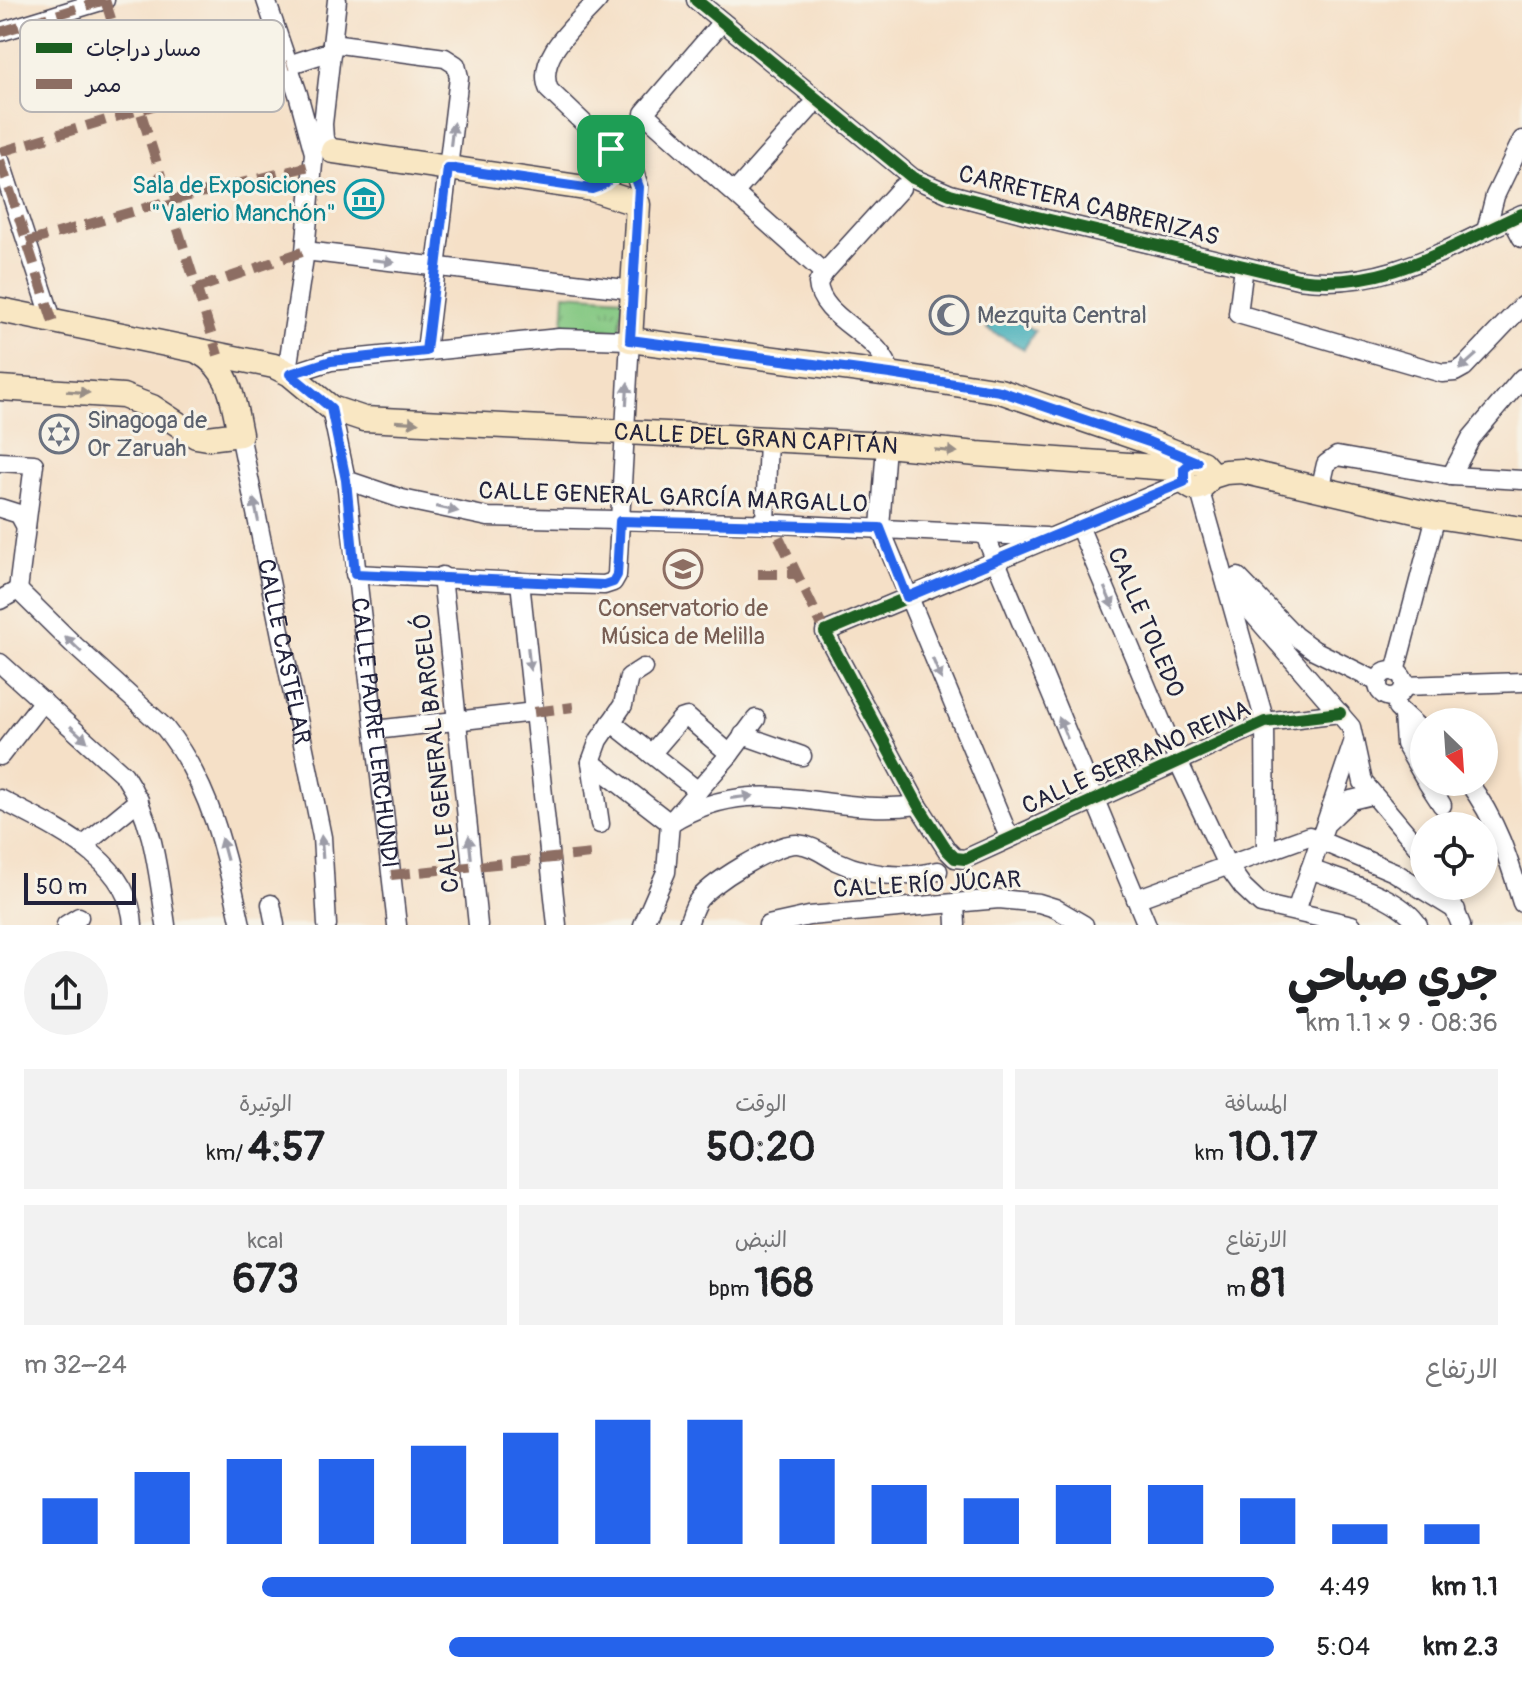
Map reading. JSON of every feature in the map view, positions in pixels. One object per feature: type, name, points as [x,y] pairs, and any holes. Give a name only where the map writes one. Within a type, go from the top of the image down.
[{"type":"main road","points":[[324,158],[448,168],[592,189],[638,204],[630,340],[1000,391],[1107,427],[1196,473],[1223,462],[1242,471],[1436,516],[1522,529]]},
{"type":"main road","points":[[0,310],[288,372],[331,408]]},
{"type":"main road","points":[[197,351],[214,363],[227,379],[233,367],[248,361]]},
{"type":"main road","name":"CALLE CASTELAR","points":[[227,379],[240,434]]},
{"type":"main road","points":[[0,388],[123,396],[152,407],[196,436],[208,438],[240,434]]},
{"type":"main road","name":"CALLE DEL GRAN CAPITÁN","points":[[331,408],[347,415],[388,421],[886,445],[1196,473]]},
{"type":"main road","points":[[1102,463],[1111,442],[1107,427]]},
{"type":"street","points":[[39,20],[105,0]]},
{"type":"street","points":[[266,0],[273,20]]},
{"type":"street","points":[[337,0],[323,133],[327,145],[305,251],[288,372],[331,361],[572,337],[630,340],[617,575],[613,582],[604,585],[355,574]]},
{"type":"street","points":[[598,0],[552,53],[544,79],[549,90],[624,158],[634,171],[639,187],[638,204]]},
{"type":"street","name":"CARRETERA CABRERIZAS","points":[[696,0],[923,184],[1033,216],[1309,281],[1353,281],[1378,277],[1517,217]]},
{"type":"street","points":[[722,22],[644,113],[824,273]]},
{"type":"street","points":[[0,32],[20,26]]},
{"type":"street","points":[[288,65],[332,47],[445,58],[456,65],[459,77],[426,351]]},
{"type":"street","points":[[284,53],[309,128],[324,158]]},
{"type":"street","points":[[735,192],[809,109]]},
{"type":"street","points":[[1486,231],[1495,196],[1522,140]]},
{"type":"street","points":[[592,189],[603,186],[611,179],[615,158],[611,149]]},
{"type":"street","points":[[0,160],[53,322]]},
{"type":"street","points":[[890,374],[885,356],[823,300],[818,283],[901,188]]},
{"type":"street","points":[[1517,217],[1522,238]]},
{"type":"street","points":[[305,251],[634,290]]},
{"type":"street","points":[[1244,266],[1238,314],[1442,373],[1455,372],[1464,367],[1522,306]]},
{"type":"street","points":[[1451,476],[1471,438],[1522,378]]},
{"type":"street","name":"CALLE PADRE LERCHUNDI","points":[[331,408],[346,480],[397,925]]},
{"type":"street","name":"CALLE CASTELAR","points":[[240,434],[319,824],[327,925]]},
{"type":"street","points":[[765,524],[768,438]]},
{"type":"street","points":[[886,445],[880,528],[1009,837]]},
{"type":"street","points":[[1320,490],[1326,464],[1337,456],[1451,476],[1522,480]]},
{"type":"street","points":[[0,462],[34,464],[18,590]]},
{"type":"street","points":[[670,823],[700,806],[747,795],[885,807],[918,805],[825,632],[1079,526],[1196,473],[1265,722],[1266,851]]},
{"type":"street","name":"CALLE GENERAL GARCÍA MARGALLO","points":[[346,480],[402,499],[488,517],[880,528],[1051,538]]},
{"type":"street","points":[[0,508],[19,514],[26,527]]},
{"type":"street","points":[[1410,753],[1402,735],[1403,715],[1396,685],[1436,516]]},
{"type":"street","name":"CALLE TOLEDO","points":[[1079,526],[1178,761],[1227,865],[1261,904],[1296,911]]},
{"type":"street","points":[[985,535],[1147,925]]},
{"type":"street","points":[[1219,558],[1295,636],[1314,650],[1378,682],[1379,691],[1396,685],[1522,682]]},
{"type":"street","points":[[1219,558],[1248,608],[1340,713],[1354,738],[1359,772],[1372,795],[1410,838]]},
{"type":"street","name":"CALLE GENERAL BARCELÓ","points":[[442,576],[478,925]]},
{"type":"street","points":[[520,582],[557,925]]},
{"type":"street","points":[[0,600],[18,590]]},
{"type":"street","points":[[18,590],[175,740],[202,788],[220,834],[241,925]]},
{"type":"street","points":[[0,663],[124,775],[147,819],[166,925]]},
{"type":"street","points":[[600,824],[591,762],[599,740],[623,705],[629,677],[643,668]]},
{"type":"street","points":[[0,756],[43,701]]},
{"type":"street","points":[[375,730],[534,712]]},
{"type":"street","name":"CALLE SERRANO REINA","points":[[918,805],[947,850],[955,858],[965,859],[1265,722],[1340,713]]},
{"type":"street","points":[[1403,715],[1410,721]]},
{"type":"street","points":[[651,754],[681,719],[687,717],[730,754]]},
{"type":"street","points":[[643,925],[666,872],[670,823],[756,719]]},
{"type":"street","points":[[611,722],[698,791]]},
{"type":"street","points":[[743,735],[802,756]]},
{"type":"street","points":[[1352,925],[1296,911],[1354,738]]},
{"type":"street","points":[[591,762],[670,823]]},
{"type":"street","points":[[1322,834],[1342,806],[1351,800],[1372,795]]},
{"type":"street","points":[[1436,796],[1442,805]]},
{"type":"street","points":[[1478,796],[1494,820],[1522,903]]},
{"type":"street","points":[[0,799],[84,845],[102,861],[121,888],[133,916],[133,925]]},
{"type":"street","points":[[84,845],[139,800]]},
{"type":"street","points":[[1136,899],[1303,837],[1322,834],[1394,872],[1458,918]]},
{"type":"street","points":[[688,925],[697,902],[709,889],[784,846],[796,844],[813,848],[863,872],[920,875],[938,871]]},
{"type":"street","points":[[1310,869],[1399,905],[1418,925]]},
{"type":"street","name":"CALLE RÍO JÚCAR","points":[[768,925],[809,916],[1018,899],[1055,908],[1084,925]]},
{"type":"street","points":[[955,903],[956,925]]},
{"type":"street","points":[[271,904],[275,925]]},
{"type":"green space","points":[[565,294],[623,298],[620,331],[563,327]]},
{"type":"water","points":[[1001,312],[1035,331],[1024,349],[987,329]]},
{"type":"marked path","points":[[105,0],[111,20]]},
{"type":"marked path","points":[[39,20],[105,0]]},
{"type":"marked path","points":[[0,32],[20,26]]},
{"type":"marked path","points":[[284,66],[288,65]]},
{"type":"marked path","points":[[0,152],[132,112]]},
{"type":"marked path","points":[[141,112],[218,355]]},
{"type":"marked path","points":[[0,160],[53,322]]},
{"type":"marked path","points":[[27,242],[169,201],[314,165]]},
{"type":"marked path","points":[[198,288],[305,251]]},
{"type":"marked path","points":[[779,537],[825,632]]},
{"type":"marked path","points":[[758,574],[797,574]]},
{"type":"marked path","points":[[534,712],[573,707]]},
{"type":"marked path","points":[[391,875],[591,854]]},
{"type":"cycle path","points":[[696,0],[913,178],[950,194],[1033,216],[1298,279],[1329,281],[1359,279],[1414,264],[1522,214]]},
{"type":"cycle path","points":[[1184,482],[825,632],[918,805],[947,850],[955,858],[965,859],[1265,722],[1340,713]]},
{"type":"place","name":"Sala de Exposiciones \"Valerio Manchón\"","points":[[364,199]]},
{"type":"place","name":"Mezquita Central","points":[[949,315]]},
{"type":"place","name":"Sinagoga de Or Zaruah","points":[[59,434]]},
{"type":"place","name":"Conservatorio de Música de Melilla","points":[[683,569]]},
{"type":"route","points":[[611,149],[624,158],[634,171],[639,187],[630,340],[1000,391],[1149,442],[1197,462],[1184,469],[1184,482],[907,597],[880,528],[620,521],[617,575],[613,582],[604,585],[355,574],[343,459],[331,408],[290,374],[331,361],[426,351],[448,168],[592,189],[603,186],[611,179],[615,158],[611,149]]}]
